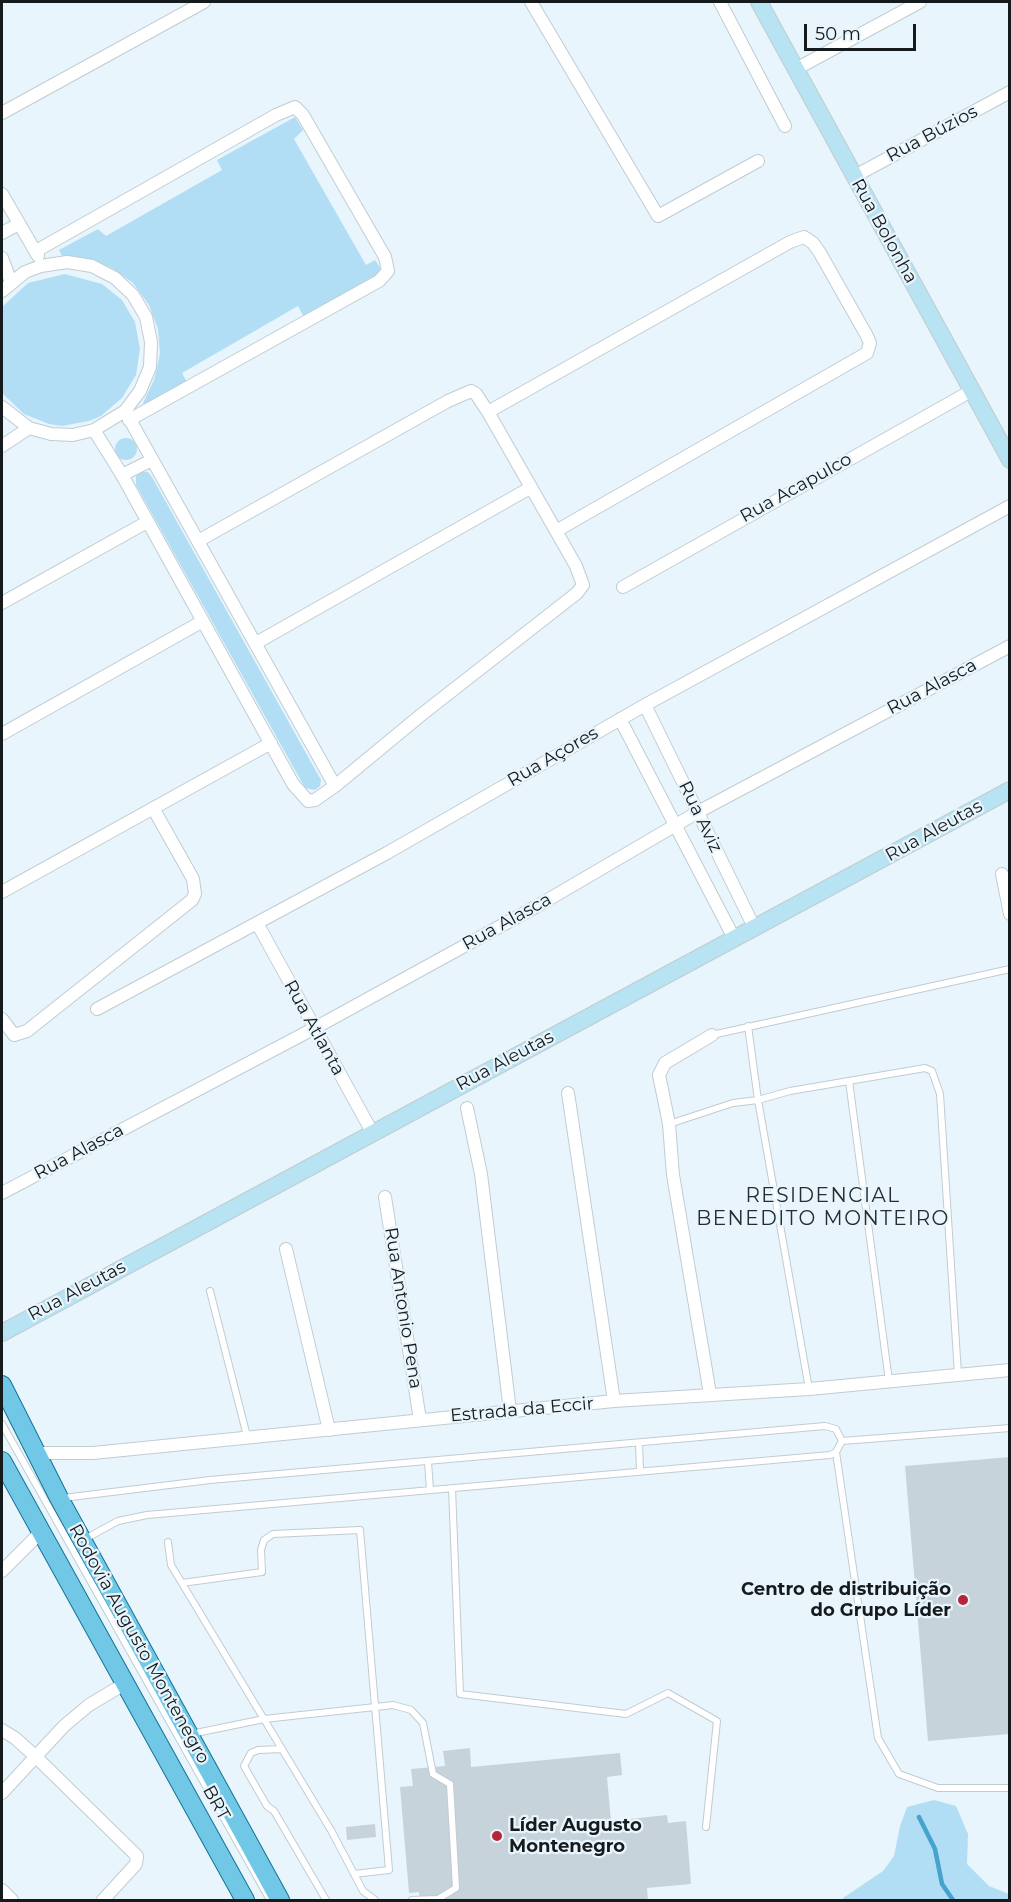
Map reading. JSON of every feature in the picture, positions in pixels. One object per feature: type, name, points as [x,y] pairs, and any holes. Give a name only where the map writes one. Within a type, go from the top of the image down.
[{"type":"main road","name":"Rodovia Augusto Montenegro","points":[[2,1385],[34,1453],[280,1900]]},
{"type":"main road","name":"Rodovia Augusto Montenegro","points":[[2,1461],[245,1900]]},
{"type":"street","points":[[2,113],[204,2]]},
{"type":"street","points":[[532,2],[658,216],[758,161]]},
{"type":"street","points":[[720,2],[785,126]]},
{"type":"street","name":"Rua Bolonha","points":[[759,2],[1010,460]]},
{"type":"street","points":[[796,69],[920,2]]},
{"type":"street","name":"Rua Búzios","points":[[855,176],[1010,92]]},
{"type":"street","points":[[2,407],[29,428],[51,434],[73,435],[94,430],[127,416],[379,281],[388,270],[385,257],[303,115],[295,107],[276,115],[36,251]]},
{"type":"street","points":[[2,194],[36,251],[42,266]]},
{"type":"street","points":[[2,233],[19,224]]},
{"type":"street","points":[[488,412],[790,242],[804,237],[820,252],[867,336],[870,343],[867,353],[556,531]]},
{"type":"street","points":[[2,258],[11,282]]},
{"type":"street","points":[[2,291],[11,282],[42,266],[67,262],[92,266],[115,278],[133,295],[146,317],[152,342],[150,367],[127,416]]},
{"type":"street","name":"Rua Acapulco","points":[[623,587],[971,391]]},
{"type":"street","points":[[94,430],[123,476],[304,798],[315,800],[335,786],[581,589],[583,581],[488,412],[476,394],[466,392],[198,541]]},
{"type":"street","points":[[127,416],[150,461],[198,541],[335,786]]},
{"type":"street","points":[[2,446],[29,428]]},
{"type":"street","points":[[123,476],[150,461]]},
{"type":"street","points":[[256,643],[530,488]]},
{"type":"street","name":"Rua Açores","points":[[97,1009],[257,923],[645,705],[1010,506]]},
{"type":"street","points":[[2,603],[147,522]]},
{"type":"street","points":[[2,734],[203,621]]},
{"type":"street","name":"Rua Alasca","points":[[2,1193],[313,1029],[539,905],[698,812],[1010,646]]},
{"type":"street","name":"Rua Aviz","points":[[645,705],[755,929]]},
{"type":"street","name":"Rua Aviz","points":[[620,719],[735,940]]},
{"type":"street","points":[[2,892],[271,742]]},
{"type":"street","name":"Rua Aleutas","points":[[2,1333],[1010,790]]},
{"type":"street","points":[[2,1019],[14,1035],[21,1034],[192,900],[195,894],[193,879],[153,808]]},
{"type":"street","points":[[1002,874],[1010,914]]},
{"type":"street","name":"Rua Atlanta","points":[[257,923],[313,1029],[372,1132]]},
{"type":"street","points":[[710,1394],[673,1175],[669,1124],[658,1075],[665,1063],[712,1035]]},
{"type":"street","points":[[568,1093],[614,1401]]},
{"type":"street","points":[[467,1108],[481,1174],[510,1412]]},
{"type":"street","name":"Rua Antonio Pena","points":[[385,1197],[420,1420]]},
{"type":"street","points":[[286,1249],[329,1430]]},
{"type":"street","name":"Estrada da Eccir","points":[[34,1453],[93,1454],[614,1401],[809,1389],[1010,1370]]},
{"type":"street","points":[[2,1571],[41,1532]]},
{"type":"street","points":[[2,1793],[35,1756],[89,1705],[126,1683]]},
{"type":"street","points":[[2,1730],[35,1756],[137,1856],[136,1864],[103,1900]]},
{"type":"street","points":[[2,1890],[12,1900]]},
{"type":"lane","points":[[712,1035],[1010,969]]},
{"type":"lane","points":[[748,1026],[758,1100],[809,1389]]},
{"type":"lane","points":[[669,1124],[733,1103],[758,1100],[790,1091],[925,1068],[932,1071],[938,1082],[958,1374]]},
{"type":"lane","points":[[849,1081],[889,1381]]},
{"type":"lane","points":[[210,1291],[248,1440]]},
{"type":"lane","name":"BRT","points":[[2,1424],[270,1900]]},
{"type":"lane","points":[[59,1498],[210,1480],[825,1426],[836,1429],[842,1441]]},
{"type":"lane","points":[[842,1441],[1010,1428]]},
{"type":"lane","points":[[82,1540],[118,1521],[147,1515],[830,1455],[836,1452],[842,1441]]},
{"type":"lane","points":[[639,1443],[640,1471]]},
{"type":"lane","points":[[836,1452],[878,1738],[899,1774],[938,1788],[1010,1788]]},
{"type":"lane","points":[[429,1462],[430,1490]]},
{"type":"lane","points":[[452,1488],[460,1694],[626,1714],[669,1693],[717,1721],[706,1827]]},
{"type":"lane","points":[[183,1583],[262,1572],[261,1551],[264,1540],[273,1534],[360,1530],[389,1870],[354,1874]]},
{"type":"lane","points":[[168,1542],[171,1565],[282,1749],[363,1892],[375,1900]]},
{"type":"lane","points":[[189,1734],[264,1719],[393,1705],[411,1710],[423,1723],[433,1774],[450,1784],[456,1888],[438,1899],[412,1900]]},
{"type":"lane","points":[[282,1749],[258,1749],[251,1753],[244,1766],[267,1806],[274,1811],[326,1900]]},
{"type":"shaded area","points":[[295,117],[303,130],[294,139],[366,265],[375,260],[383,272],[304,317],[298,306],[182,373],[187,382],[146,408],[143,403],[154,380],[160,354],[158,329],[149,305],[133,283],[112,268],[88,259],[62,256],[59,250],[98,229],[106,236],[222,170],[217,160]]},
{"type":"shaded area","points":[[65,274],[102,284],[122,300],[135,322],[140,349],[136,375],[122,398],[101,416],[89,421],[62,426],[49,424],[24,414],[2,393],[2,307],[28,283]]},
{"type":"shaded area","points":[[126,438],[134,441],[137,449],[134,457],[126,460],[118,457],[115,449],[118,441]]},
{"type":"shaded area","points":[[141,472],[148,472],[152,477],[321,780],[320,786],[315,790],[305,788],[136,485],[136,476]]},
{"type":"shaded area","points":[[934,1800],[956,1806],[968,1834],[967,1864],[989,1886],[1009,1894],[1009,1900],[844,1900],[843,1898],[883,1871],[894,1856],[900,1826],[907,1807]]},
{"type":"building","name":"Centro de distribuição do Grupo Líder","points":[[1010,1457],[1010,1734],[928,1741],[905,1466]]},
{"type":"building","points":[[470,1748],[471,1767],[620,1753],[622,1775],[607,1777],[611,1821],[667,1815],[668,1823],[686,1821],[691,1884],[647,1888],[648,1900],[420,1900],[419,1892],[409,1893],[400,1787],[413,1786],[411,1769],[445,1766],[443,1751]]},
{"type":"building","points":[[375,1824],[376,1837],[347,1840],[346,1827]]},
{"type":"waterway","points":[[919,1817],[935,1849],[942,1884],[953,1900]]},
{"type":"place","name":"Centro de distribuição do Grupo Líder","points":[[963,1600]]},
{"type":"place","name":"Líder Augusto Montenegro","points":[[497,1836]]},
{"type":"district","name":"RESIDENCIAL BENEDITO MONTEIRO","points":[[823,1208]]}]
